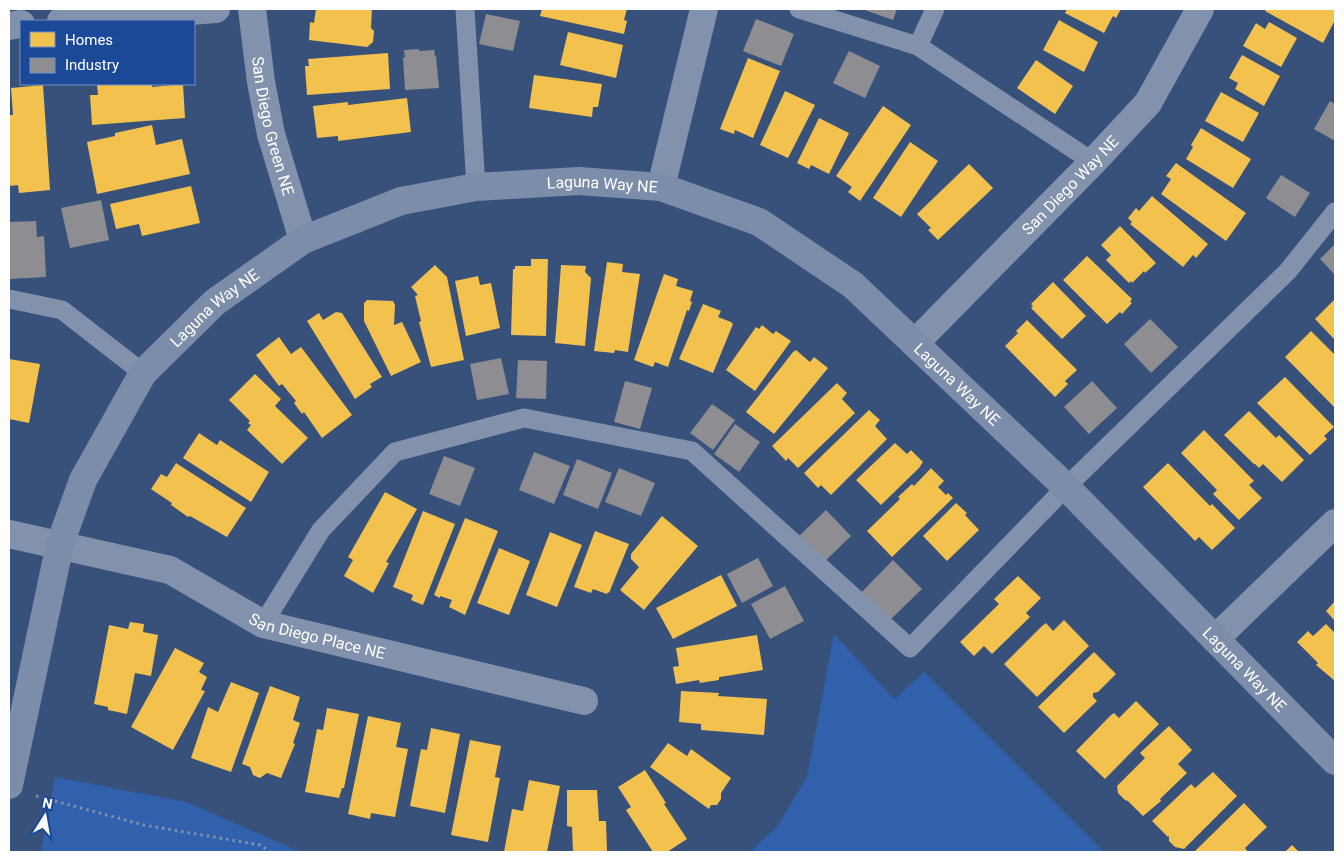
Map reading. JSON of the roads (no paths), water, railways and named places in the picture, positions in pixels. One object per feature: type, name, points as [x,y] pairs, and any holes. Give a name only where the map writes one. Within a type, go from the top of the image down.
[{"type":"street","points":[[74,20],[216,9]]},
{"type":"street","name":"San Diego Green NE","points":[[252,9],[261,82],[271,134],[303,240]]},
{"type":"street","points":[[661,187],[704,9]]},
{"type":"street","name":"San Diego Way NE","points":[[916,342],[1093,162],[1148,103],[1200,9]]},
{"type":"street","name":"Laguna Way NE","points":[[21,790],[12,757],[60,544],[83,480],[143,373],[216,302],[303,240],[401,201],[476,187],[579,181],[661,187],[759,222],[853,285],[916,342],[1066,487],[1335,761]]},
{"type":"street","points":[[1215,639],[1335,523]]},
{"type":"street","name":"San Diego Place NE","points":[[9,534],[170,570],[263,624],[584,701]]},
{"type":"lane","points":[[465,9],[476,187]]},
{"type":"lane","points":[[799,9],[918,46],[1093,162]]},
{"type":"lane","points":[[918,46],[935,9]]},
{"type":"lane","points":[[263,624],[321,530],[395,452],[524,418],[692,451],[910,648],[1066,487],[1288,271],[1335,212]]},
{"type":"lane","points":[[9,299],[62,310],[143,373]]}]
